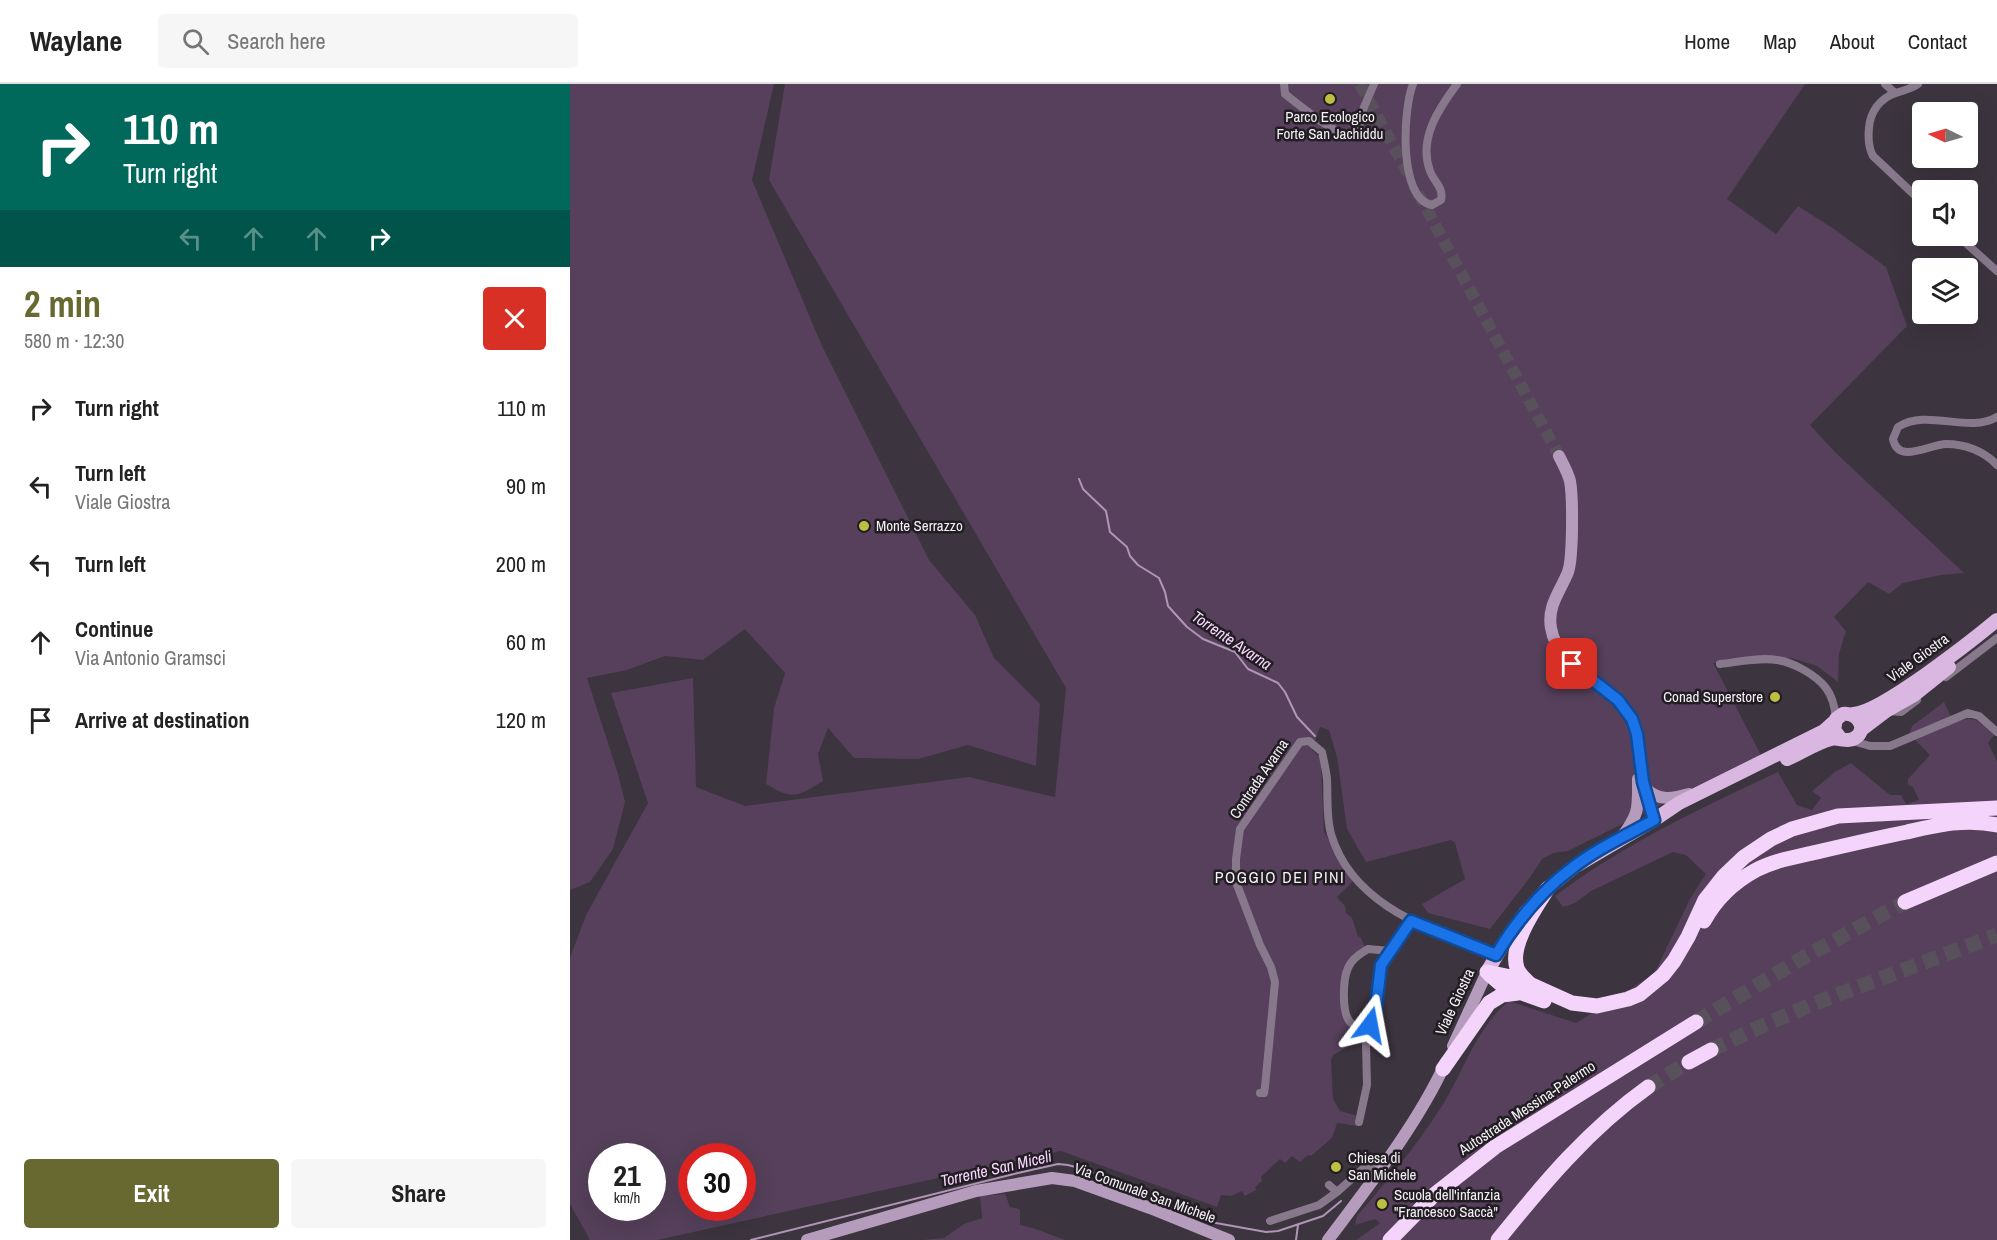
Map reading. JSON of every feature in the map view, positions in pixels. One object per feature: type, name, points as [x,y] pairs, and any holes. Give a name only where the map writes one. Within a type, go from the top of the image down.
[{"type":"highway","points":[[1487,972],[1516,978],[1529,989],[1563,1009],[1578,1014],[1600,1015],[1618,1012],[1640,1004],[1668,983],[1683,964],[1705,900],[1724,876],[1762,844],[1792,829],[1838,816],[1997,808]]},
{"type":"highway","points":[[1691,938],[1726,892],[1742,879],[1773,862],[1949,823],[1993,824]]},
{"type":"highway","points":[[1909,901],[1997,853]]},
{"type":"highway","points":[[1968,870],[1997,863]]},
{"type":"highway","points":[[1529,989],[1517,969],[1515,952],[1532,914],[1548,888]]},
{"type":"highway","points":[[1443,1069],[1490,1004],[1508,994],[1529,989]]},
{"type":"highway","name":"Autostrada Messina-Palermo","points":[[1390,1240],[1452,1179],[1495,1147],[1696,1022]]},
{"type":"highway","points":[[1689,1062],[1711,1050]]},
{"type":"highway","points":[[1498,1240],[1547,1181],[1586,1139],[1618,1109],[1648,1087]]},
{"type":"main road","name":"Viale Giostra","points":[[1487,972],[1525,913],[1548,888],[1574,867],[1679,803],[1824,731],[1843,717],[1859,714],[1898,693],[1997,620]]},
{"type":"main road","name":"Viale Giostra","points":[[1654,820],[1681,810],[1824,742],[1852,735],[1914,694],[1997,629]]},
{"type":"main road","points":[[1843,717],[1860,721],[1852,735],[1834,730],[1843,717]]},
{"type":"street","points":[[1284,84],[1286,94],[1293,100],[1339,133],[1350,136],[1359,127],[1364,107],[1374,84]]},
{"type":"street","points":[[1413,84],[1407,111],[1406,158],[1411,181],[1422,200],[1432,205],[1441,200],[1442,192],[1428,163],[1428,135],[1432,124],[1457,84]]},
{"type":"street","points":[[1885,84],[1895,93]]},
{"type":"street","points":[[1912,193],[1877,160],[1869,147],[1869,124],[1872,112],[1887,97],[1918,84]]},
{"type":"street","points":[[1969,246],[1997,271]]},
{"type":"street","points":[[1997,417],[1985,422],[1918,420],[1898,427],[1893,439],[1896,447],[1902,452],[1951,444],[1982,452],[1997,465]]},
{"type":"street","points":[[1559,456],[1567,473],[1570,487],[1571,553],[1567,574],[1552,607],[1550,621],[1553,635],[1558,648],[1567,659],[1618,700],[1628,712],[1637,734],[1643,782],[1643,808],[1654,820]]},
{"type":"street","points":[[1886,711],[1900,712],[1997,638]]},
{"type":"street","points":[[1720,664],[1774,659],[1784,661],[1818,680],[1826,688],[1843,717]]},
{"type":"street","points":[[1832,699],[1843,717]]},
{"type":"street","points":[[1852,735],[1870,746],[1894,745],[1968,713],[1979,716],[1997,732]]},
{"type":"street","name":"Contrada Avarna","points":[[1260,1093],[1264,1093],[1265,1087],[1275,982],[1236,882],[1236,859],[1240,829],[1300,742],[1309,741],[1322,752],[1327,777],[1327,810],[1332,836],[1347,867],[1360,885],[1411,921]]},
{"type":"street","points":[[1642,794],[1652,794],[1663,799],[1713,786]]},
{"type":"street","points":[[1621,838],[1636,815],[1642,794]]},
{"type":"street","points":[[1359,1122],[1367,1085],[1365,1054],[1368,1030],[1375,1016],[1381,965],[1411,921],[1496,955]]},
{"type":"street","points":[[1368,1030],[1353,1024],[1347,1017],[1344,1000],[1347,969],[1354,959],[1368,949],[1390,951]]},
{"type":"street","name":"Viale Giostra","points":[[1328,1240],[1425,1105],[1487,972]]},
{"type":"street","points":[[1270,1221],[1319,1205],[1365,1167],[1382,1166]]},
{"type":"street","name":"Via Comunale San Michele","points":[[807,1240],[976,1191],[1052,1178],[1075,1181],[1229,1240]]},
{"type":"street","points":[[1329,1185],[1337,1192]]},
{"type":"shaded area","points":[[570,84],[774,84],[752,180],[822,346],[929,560],[975,615],[994,658],[1040,704],[1036,766],[968,745],[918,759],[854,758],[828,728],[818,754],[823,781],[801,793],[782,793],[766,784],[774,708],[785,673],[745,629],[703,660],[665,656],[627,670],[587,678],[625,802],[613,849],[590,882],[570,890]]},
{"type":"shaded area","points":[[785,84],[1805,84],[1727,199],[1776,234],[1798,206],[1886,267],[1907,326],[1810,425],[1836,453],[1964,573],[1903,583],[1889,594],[1868,582],[1834,617],[1846,631],[1839,654],[1838,682],[1817,666],[1791,658],[1713,663],[1761,755],[1568,851],[1553,853],[1542,859],[1490,929],[1428,913],[1422,904],[1465,879],[1455,843],[1451,840],[1366,862],[1347,829],[1337,757],[1329,730],[1320,727],[1312,750],[1319,756],[1321,766],[1324,832],[1353,881],[1337,897],[1345,906],[1346,913],[1352,918],[1358,936],[1365,947],[1347,964],[1347,1022],[1356,1033],[1357,1042],[1333,1055],[1331,1060],[1333,1099],[1340,1111],[1358,1116],[1357,1126],[1337,1123],[1332,1138],[1311,1156],[1308,1155],[1300,1162],[1292,1156],[1285,1163],[1280,1159],[1261,1177],[1262,1181],[1255,1187],[1256,1190],[1245,1196],[1242,1191],[1231,1196],[1221,1195],[1217,1207],[1061,1151],[756,1218],[756,1143],[678,1143],[678,1221],[743,1221],[657,1240],[590,1240],[570,1204],[570,958],[586,915],[648,803],[611,693],[693,678],[696,787],[745,806],[969,777],[1055,797],[1066,688],[769,180]]},
{"type":"shaded area","points":[[1944,702],[1954,723],[1967,719],[1976,720],[1994,735],[1988,743],[1997,761],[1997,1240],[1356,1240],[1380,1223],[1375,1219],[1355,1225],[1357,1216],[1432,1121],[1450,1093],[1480,1036],[1498,1011],[1509,1001],[1576,1023],[1654,974],[1690,899],[1706,874],[1686,855],[1673,852],[1591,891],[1575,903],[1563,907],[1555,896],[1636,843],[1778,772],[1797,805],[1812,810],[1821,798],[1812,791],[1835,772],[1851,763],[1890,795],[1901,795],[1906,804],[1919,800],[1913,787],[1908,785],[1908,779],[1930,755],[1909,734],[1912,726]]},
{"type":"shaded area","points":[[1005,1194],[1010,1207],[1020,1209],[1020,1225],[1065,1240],[923,1240],[944,1238],[964,1224],[982,1218],[980,1196]]},
{"type":"waterway","name":"Torrente Avarna","points":[[1079,479],[1083,489],[1106,511],[1110,532],[1127,547],[1130,556],[1138,565],[1159,578],[1168,606],[1187,627],[1203,639],[1235,652],[1248,669],[1278,683],[1297,717],[1315,736]]},
{"type":"waterway","name":"Torrente San Miceli","points":[[751,1240],[1058,1164],[1090,1171],[1216,1223],[1266,1232],[1278,1231],[1323,1216],[1341,1201]]},
{"type":"waterway","points":[[1296,1240],[1298,1225]]},
{"type":"tunnel","points":[[1360,84],[1410,177]]},
{"type":"tunnel","points":[[1418,193],[1559,456]]},
{"type":"tunnel","points":[[1696,1022],[1801,959],[1905,902]]},
{"type":"tunnel","points":[[1711,1050],[1813,1004],[1997,935]]},
{"type":"tunnel","points":[[1648,1087],[1689,1062]]},
{"type":"place","name":"Parco Ecologico Forte San Jachiddu","points":[[1330,99]]},
{"type":"place","name":"Monte Serrazzo","points":[[864,526]]},
{"type":"place","name":"Conad Superstore","points":[[1775,697]]},
{"type":"place","name":"Chiesa di San Michele","points":[[1336,1167]]},
{"type":"place","name":"Scuola dell'infanzia \"Francesco Saccà\"","points":[[1382,1204]]},
{"type":"district","name":"POGGIO DEI PINI","points":[[1280,877]]},
{"type":"route","points":[[1370,1025],[1375,1016],[1382,962],[1411,921],[1496,955],[1525,913],[1561,877],[1621,838],[1654,820],[1643,782],[1637,734],[1632,719],[1618,700],[1572,664]]}]
